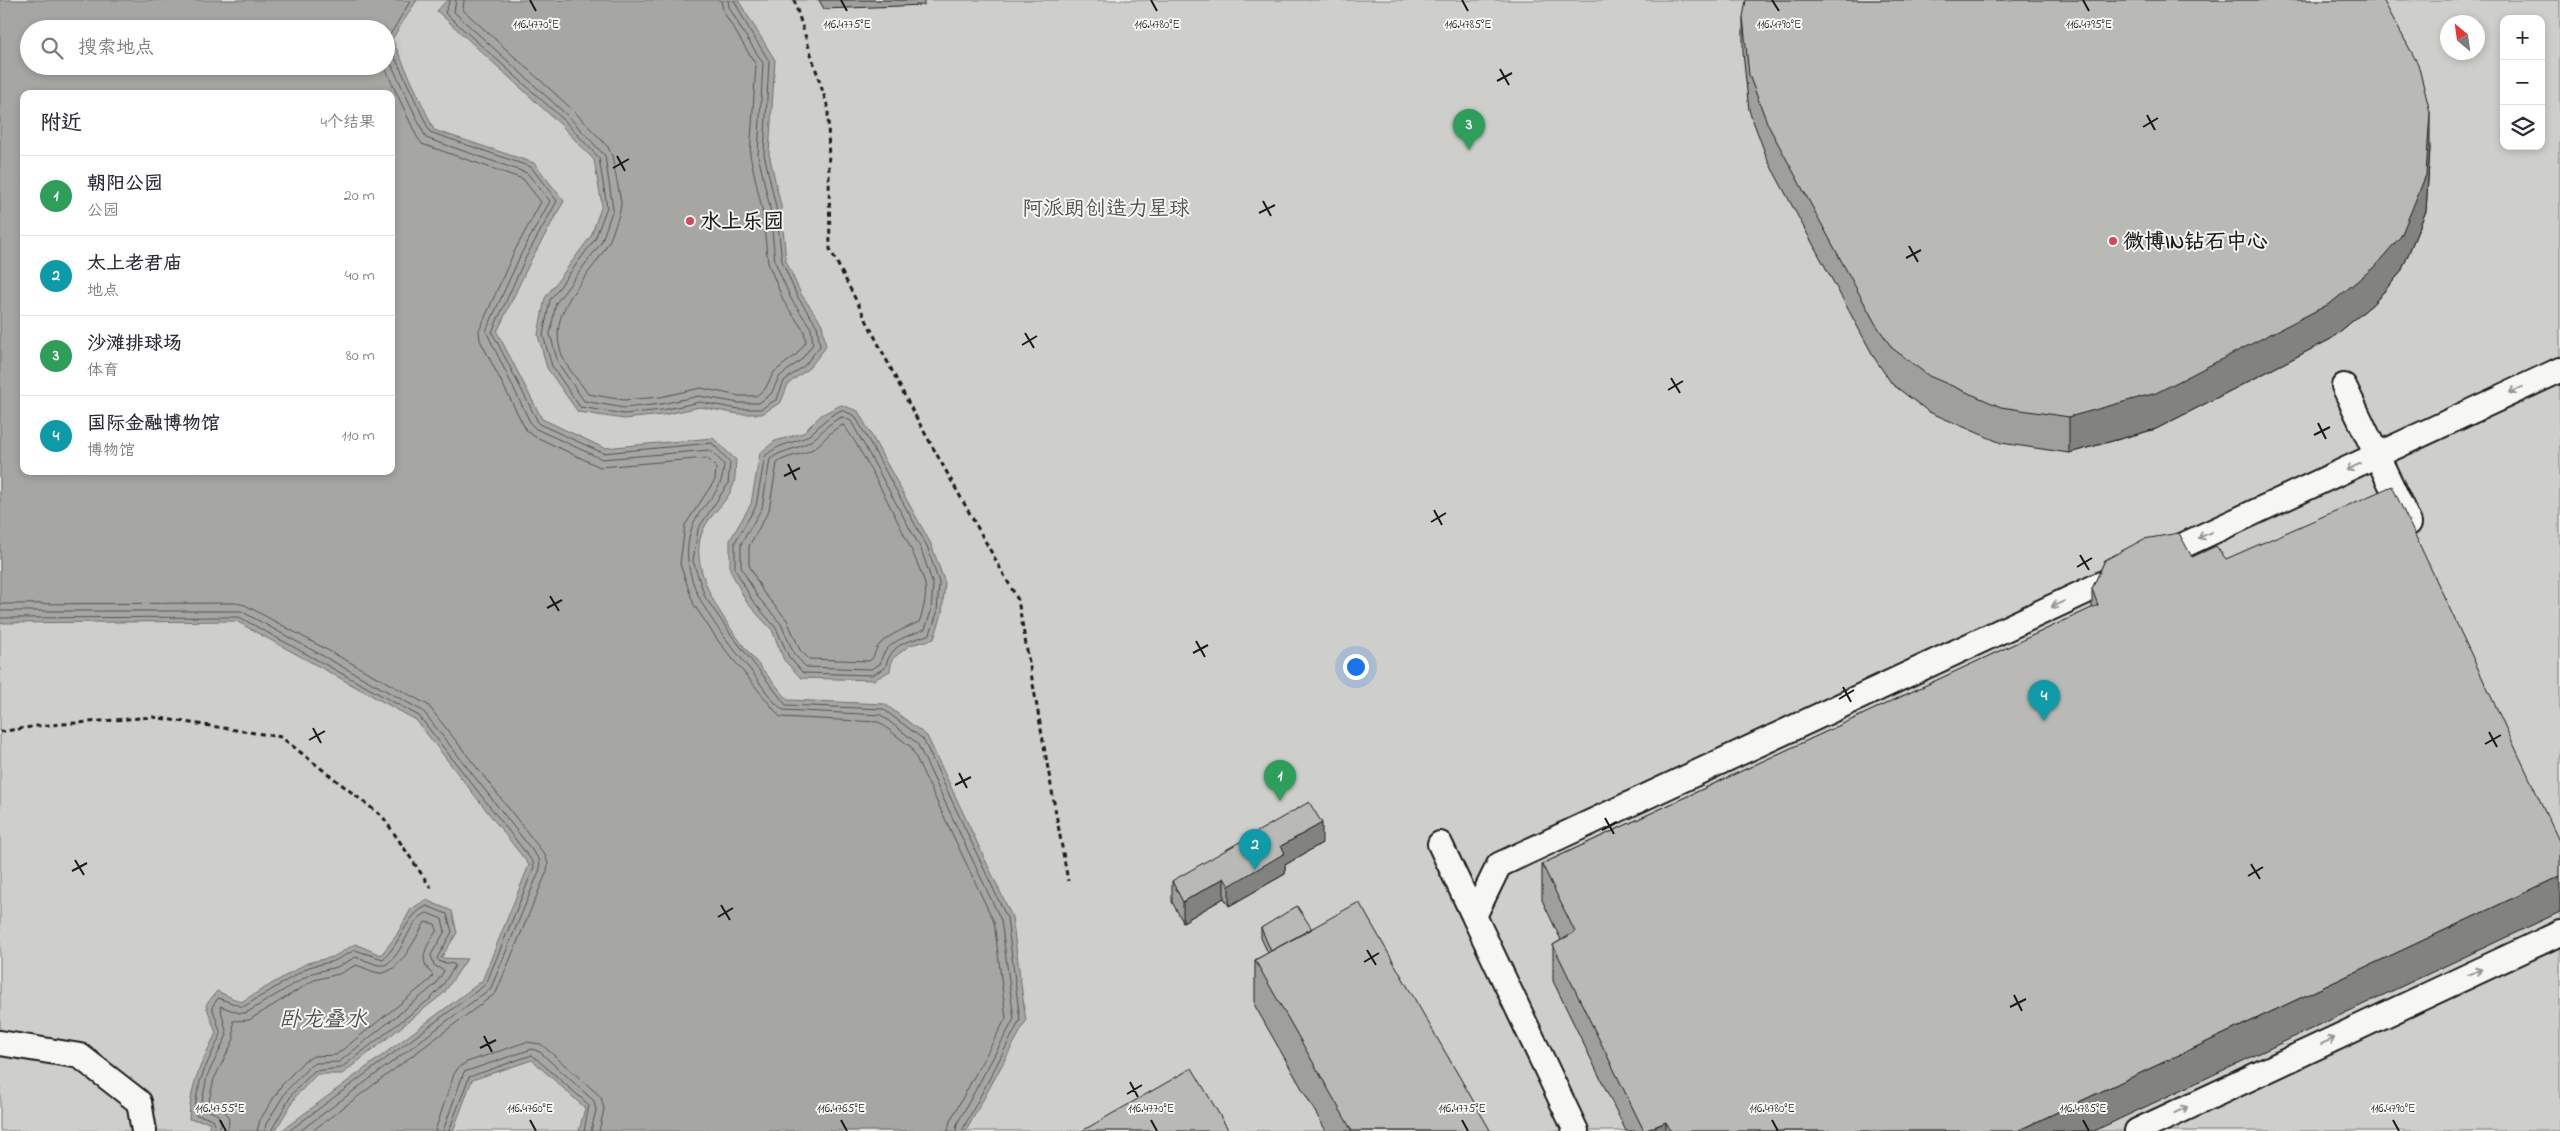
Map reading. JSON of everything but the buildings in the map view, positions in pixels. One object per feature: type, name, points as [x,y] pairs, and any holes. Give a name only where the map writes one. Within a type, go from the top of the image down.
[{"type":"lane","points":[[1474,916],[1499,865],[2560,370]]},
{"type":"lane","points":[[2344,386],[2419,545]]},
{"type":"lane","points":[[1440,844],[1576,1131]]},
{"type":"lane","points":[[2137,1131],[2560,933]]},
{"type":"lane","points":[[0,1043],[80,1056],[139,1102],[144,1131]]},
{"type":"path","points":[[794,0],[828,108],[830,249],[912,410],[1018,600],[1068,881]]},
{"type":"path","points":[[0,732],[37,726],[153,717],[280,737],[383,817],[431,888]]},
{"type":"green space","name":"阿派朗创造力星球","points":[[0,0],[2560,0],[2560,1131],[0,1131]]},
{"type":"water","points":[[0,0],[417,0],[395,34],[395,20],[20,20],[20,75],[395,75],[395,46],[434,130],[534,163],[564,201],[531,260],[497,332],[542,419],[604,448],[713,438],[736,460],[733,486],[727,498],[706,524],[699,551],[702,573],[712,597],[725,620],[741,643],[788,700],[885,704],[927,736],[1012,917],[1026,1021],[966,1131],[579,1131],[585,1108],[532,1060],[472,1080],[453,1131],[281,1131],[482,981],[529,865],[416,720],[236,621],[0,623]]},
{"type":"water","name":"水上乐园","points":[[447,0],[738,0],[775,60],[769,154],[781,206],[786,261],[801,294],[822,324],[826,347],[809,368],[788,384],[781,402],[762,414],[738,414],[700,407],[663,415],[624,419],[578,412],[547,368],[538,335],[545,298],[591,236],[602,205],[594,160],[560,124],[437,11]]},
{"type":"water","points":[[841,405],[858,411],[931,544],[945,583],[942,614],[934,639],[910,645],[892,659],[890,671],[874,680],[801,678],[784,660],[772,630],[747,603],[730,570],[730,540],[751,504],[760,453],[775,441],[803,433],[821,415]]},
{"type":"water","name":"卧龙叠水","points":[[426,900],[452,911],[457,933],[441,958],[467,959],[444,993],[342,1074],[317,1074],[296,1096],[275,1131],[208,1131],[210,1122],[189,1119],[197,1074],[216,1033],[206,1005],[217,991],[241,1002],[307,963],[333,957],[355,944],[381,955],[396,936],[411,909]]},
{"type":"place","name":"沙滩排球场","points":[[1469,150]]},
{"type":"place","name":"水上乐园","points":[[690,221]]},
{"type":"place","name":"微博IN钻石中心","points":[[2113,241]]},
{"type":"place","name":"国际金融博物馆","points":[[2044,721]]},
{"type":"place","name":"朝阳公园","points":[[1280,801]]},
{"type":"place","name":"太上老君庙","points":[[1255,870]]}]
